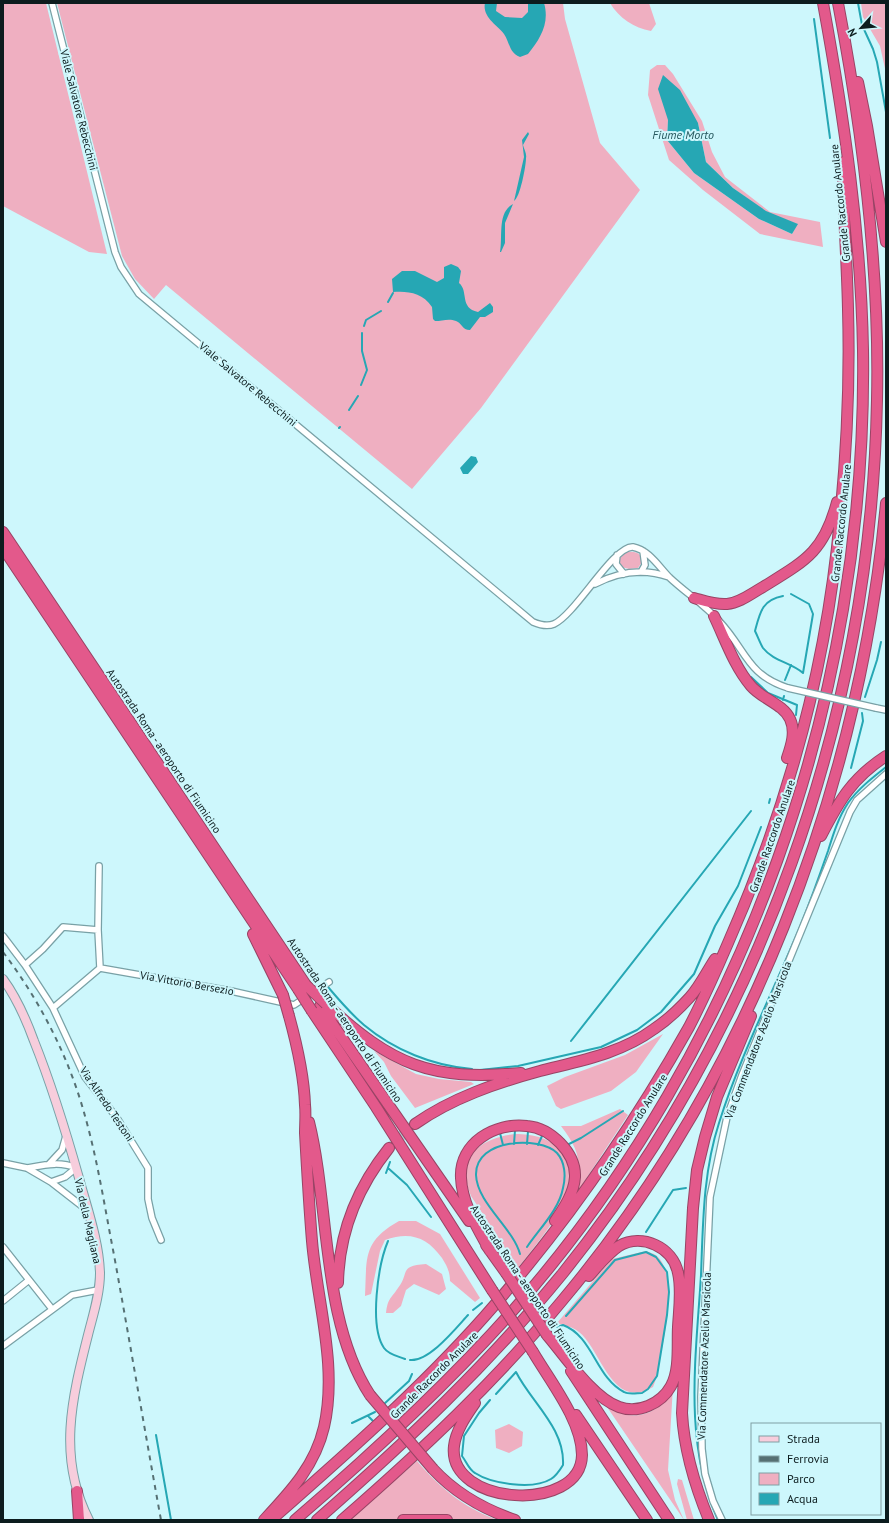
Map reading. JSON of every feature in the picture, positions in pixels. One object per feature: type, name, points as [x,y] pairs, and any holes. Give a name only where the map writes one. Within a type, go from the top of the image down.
[{"type":"highway","name":"Grande Raccordo Anulare","points":[[295,1520],[417,1411],[517,1306],[564,1248],[608,1188],[670,1090],[730,976],[762,901],[804,780],[822,713],[844,606],[856,516],[862,424],[861,304],[856,231],[843,124],[823,3]]},
{"type":"highway","points":[[838,3],[861,96],[886,242]]},
{"type":"highway","points":[[317,1520],[430,1418],[492,1354],[560,1277],[620,1196],[683,1096],[717,1037],[758,947],[802,832],[828,750],[846,670],[867,545],[875,445],[877,334],[870,230],[857,116],[842,21]]},
{"type":"highway","name":"Grande Raccordo Anulare","points":[[271,1520],[342,1457],[409,1394],[481,1321],[522,1274],[584,1192],[612,1152],[664,1068],[690,1024],[746,902],[774,824],[799,743],[829,607],[840,521],[846,449],[849,340],[843,182],[843,124]]},
{"type":"highway","points":[[694,598],[723,604],[736,602],[797,566],[809,557],[823,539],[833,517],[839,496],[846,449]]},
{"type":"highway","points":[[563,1301],[631,1212],[683,1128],[752,999],[768,961],[807,863],[841,756],[861,676],[875,594],[886,503]]},
{"type":"highway","name":"Autostrada Roma - aeroporto di Fiumicino","points":[[3,532],[302,987]]},
{"type":"highway","name":"Autostrada Roma - aeroporto di Fiumicino","points":[[3,548],[219,871],[302,987],[319,1007],[506,1274],[669,1520]]},
{"type":"highway","points":[[714,616],[747,681],[760,695],[786,713],[792,724],[792,739],[782,780],[774,824]]},
{"type":"highway","points":[[807,863],[837,806],[849,787],[863,773],[886,756]]},
{"type":"highway","points":[[219,871],[261,949],[283,995],[290,1016],[313,1142],[340,1323],[353,1363],[370,1394],[433,1469],[465,1497],[514,1520]]},
{"type":"highway","points":[[415,1124],[454,1101],[538,1072],[605,1054],[637,1040],[654,1029],[690,997],[719,953],[746,902]]},
{"type":"highway","points":[[709,1520],[697,1489],[689,1458],[682,1409],[694,1199],[700,1154],[713,1108],[758,998],[768,961]]},
{"type":"highway","points":[[302,987],[319,1007],[379,1048],[399,1059],[439,1072],[477,1076],[538,1072]]},
{"type":"highway","name":"Autostrada Roma - aeroporto di Fiumicino","points":[[319,1007],[376,1107],[492,1290],[648,1520]]},
{"type":"highway","points":[[264,1520],[293,1488],[309,1466],[321,1438],[327,1407],[327,1360],[310,1222],[305,1133],[306,1107]]},
{"type":"highway","points":[[490,1251],[474,1221],[463,1193],[461,1176],[463,1159],[475,1142],[493,1130],[518,1126],[537,1128],[556,1139],[567,1151],[574,1167],[574,1180],[564,1207],[522,1274]]},
{"type":"highway","points":[[340,1323],[338,1281],[341,1252],[346,1227],[352,1209],[365,1182],[389,1148]]},
{"type":"highway","points":[[342,1520],[413,1458],[485,1387],[563,1301],[610,1253],[621,1245],[641,1241],[664,1249],[675,1263],[680,1284],[676,1364],[672,1384],[663,1397],[650,1406],[635,1410],[620,1408],[608,1402],[595,1390],[547,1335]]},
{"type":"highway","points":[[485,1387],[462,1424],[455,1441],[455,1459],[462,1474],[472,1483],[482,1488],[509,1493],[542,1494],[553,1491],[566,1484],[574,1477],[581,1464],[582,1454],[580,1439],[572,1417],[533,1352]]},
{"type":"highway","points":[[77,1491],[79,1520]]},
{"type":"highway","points":[[403,1520],[448,1520]]},
{"type":"main road","name":"Via della Magliana","points":[[3,979],[23,1013],[52,1088],[88,1210],[98,1254],[100,1273],[98,1290],[76,1381],[70,1417],[71,1458],[77,1491],[89,1520]]},
{"type":"street","name":"Viale Salvatore Rebecchini","points":[[52,3],[115,252],[121,267],[139,294],[533,622],[547,626],[557,622],[591,586],[617,554]]},
{"type":"street","points":[[624,574],[616,564],[617,554],[630,547],[643,551],[645,565],[641,572]]},
{"type":"street","name":"Viale Salvatore Rebecchini","points":[[643,551],[670,578],[714,616],[730,633],[756,671],[770,681],[788,688],[886,710]]},
{"type":"street","name":"Viale Salvatore Rebecchini","points":[[591,586],[607,578],[641,572],[651,572],[670,578]]},
{"type":"street","name":"Via Commendatore Azelio Marsicola","points":[[722,1520],[713,1501],[705,1474],[702,1450],[701,1398],[710,1197],[718,1153],[727,1117],[742,1075],[850,812],[857,800],[886,774]]},
{"type":"street","points":[[53,1008],[100,968],[98,930],[99,866]]},
{"type":"street","points":[[25,965],[43,949],[62,927],[98,930]]},
{"type":"street","name":"Via Alfredo Testoni","points":[[3,936],[25,965],[53,1008],[85,1077],[117,1118],[148,1168],[148,1199],[152,1218],[161,1240]]},
{"type":"street","name":"Via Vittorio Bersezio","points":[[100,968],[231,991],[294,1005],[329,982]]},
{"type":"street","points":[[49,1164],[62,1150],[66,1135]]},
{"type":"street","points":[[3,1163],[27,1168],[50,1182],[88,1210]]},
{"type":"street","points":[[27,1168],[49,1164],[62,1164],[76,1168]]},
{"type":"street","points":[[62,1164],[65,1177]]},
{"type":"street","points":[[50,1182],[65,1177],[76,1168]]},
{"type":"street","points":[[3,1247],[52,1309]]},
{"type":"street","points":[[3,1300],[29,1280]]},
{"type":"street","points":[[3,1346],[72,1295],[98,1290]]},
{"type":"green space","points":[[3,3],[46,3],[107,254],[89,252],[3,206]]},
{"type":"green space","points":[[57,3],[563,3],[565,19],[600,143],[640,190],[481,408],[412,489],[166,285],[154,299],[135,279],[122,256]]},
{"type":"green space","points":[[610,3],[649,3],[656,24],[651,31],[633,25],[622,18]]},
{"type":"green space","points":[[861,3],[886,3],[886,73],[880,46],[863,17]]},
{"type":"green space","points":[[657,65],[665,65],[673,74],[702,121],[712,152],[725,177],[770,212],[820,222],[823,247],[760,234],[703,190],[669,160],[648,95],[650,70]],"holes":[[[668,120],[698,123],[706,162],[733,188],[766,212],[797,224],[792,234],[759,219],[694,173],[667,140]]]},
{"type":"green space","points":[[626,552],[635,552],[641,556],[642,562],[638,568],[629,569],[621,567],[619,559]]},
{"type":"green space","points":[[663,1034],[636,1072],[611,1091],[561,1109],[556,1106],[547,1086],[565,1077],[625,1055]]},
{"type":"green space","points":[[374,1051],[416,1074],[439,1079],[471,1082],[474,1084],[415,1108],[391,1076],[384,1062]]},
{"type":"green space","points":[[620,1109],[628,1115],[576,1194],[579,1174],[578,1158],[568,1135],[561,1126],[581,1126]]},
{"type":"green space","points":[[515,1134],[542,1138],[549,1141],[559,1149],[568,1163],[570,1178],[568,1192],[554,1220],[518,1268],[471,1196],[467,1183],[466,1171],[468,1161],[481,1145],[502,1136]]},
{"type":"green space","points":[[399,1221],[416,1221],[440,1234],[480,1298],[475,1302],[450,1281],[449,1272],[442,1258],[436,1251],[424,1241],[410,1236],[394,1237],[385,1240],[380,1251],[371,1294],[365,1296],[366,1271],[369,1252],[378,1236]]},
{"type":"green space","points":[[646,1251],[657,1256],[664,1266],[668,1280],[669,1297],[665,1333],[656,1379],[653,1387],[639,1393],[627,1391],[617,1385],[587,1340],[571,1327],[557,1323],[612,1259]]},
{"type":"green space","points":[[426,1264],[442,1274],[446,1289],[439,1295],[414,1284],[406,1290],[401,1306],[393,1313],[386,1313],[391,1297],[402,1283],[406,1271],[412,1266]]},
{"type":"green space","points":[[673,1386],[668,1470],[675,1500],[684,1520],[605,1404],[616,1411],[628,1415],[643,1414],[650,1412],[661,1404]]},
{"type":"green space","points":[[509,1424],[523,1432],[522,1446],[509,1453],[496,1448],[495,1430]]},
{"type":"green space","points":[[417,1461],[453,1496],[474,1510],[498,1520],[405,1518],[389,1520],[349,1520]]},
{"type":"green space","points":[[678,1479],[682,1480],[694,1520],[687,1520],[677,1484]]},
{"type":"water","points":[[485,3],[497,3],[496,11],[505,17],[522,18],[528,12],[528,3],[544,3],[546,10],[545,24],[540,37],[528,54],[520,57],[514,53],[504,34],[488,17]]},
{"type":"water","name":"Fiume Morto","points":[[663,75],[680,90],[698,123],[706,162],[733,188],[766,211],[798,224],[792,234],[759,219],[694,173],[667,140],[668,120],[658,89]]},
{"type":"water","points":[[528,132],[529,134],[523,145],[526,153],[524,174],[518,194],[514,201],[524,157],[522,140]]},
{"type":"water","points":[[513,204],[505,223],[505,243],[500,252],[503,219],[508,208]]},
{"type":"water","points":[[451,264],[458,267],[461,271],[459,283],[464,290],[468,307],[478,312],[490,303],[493,307],[493,312],[485,317],[480,317],[470,330],[465,329],[458,322],[453,320],[435,321],[433,319],[432,307],[419,295],[409,292],[393,292],[392,279],[402,271],[415,271],[437,282],[444,278],[444,267]]},
{"type":"water","points":[[471,456],[476,457],[478,462],[468,474],[463,474],[460,468]]},
{"type":"waterway","points":[[858,3],[862,25],[877,62],[886,112]]},
{"type":"waterway","points":[[814,19],[830,138]]},
{"type":"waterway","points":[[388,302],[393,293]]},
{"type":"waterway","points":[[364,326],[366,320],[381,311]]},
{"type":"waterway","points":[[361,385],[367,370],[362,351],[362,333]]},
{"type":"waterway","points":[[349,410],[358,396]]},
{"type":"waterway","points":[[783,596],[770,600],[766,604],[763,608],[755,631],[763,648],[767,652],[803,673],[813,614],[809,604],[791,594]]},
{"type":"waterway","points":[[865,697],[881,642]]},
{"type":"waterway","points":[[785,680],[791,665]]},
{"type":"waterway","points":[[751,677],[768,693],[797,705],[796,715]]},
{"type":"waterway","points":[[783,700],[784,696]]},
{"type":"waterway","points":[[851,768],[863,721],[862,713]]},
{"type":"waterway","points":[[718,1520],[707,1490],[700,1460],[694,1399],[705,1198],[714,1142],[727,1098],[757,1024],[800,927],[844,809],[856,793],[886,767]]},
{"type":"waterway","points":[[769,803],[770,799]]},
{"type":"waterway","points":[[571,1041],[751,811]]},
{"type":"waterway","points":[[480,1070],[518,1066],[601,1047],[637,1030],[661,1012],[694,974],[715,926],[738,886],[761,827]]},
{"type":"waterway","points":[[328,987],[359,1021],[388,1042],[429,1060],[472,1069]]},
{"type":"waterway","points":[[567,1145],[581,1138],[623,1111]]},
{"type":"waterway","points":[[514,1144],[515,1130]]},
{"type":"waterway","points":[[527,1144],[528,1131]]},
{"type":"waterway","points":[[500,1133],[503,1145]]},
{"type":"waterway","points":[[538,1145],[542,1136]]},
{"type":"waterway","points":[[520,1254],[516,1244],[482,1196],[478,1185],[476,1175],[478,1163],[486,1154],[497,1147],[510,1144],[537,1144],[549,1148],[557,1153],[562,1161],[565,1174],[561,1196],[553,1212],[527,1247]]},
{"type":"waterway","points":[[386,1173],[390,1162]]},
{"type":"waterway","points":[[388,1168],[407,1185],[431,1217]]},
{"type":"waterway","points":[[646,1232],[673,1190],[686,1188]]},
{"type":"waterway","points":[[388,1241],[378,1280],[376,1311],[377,1325],[379,1338],[384,1348],[391,1354],[405,1359]]},
{"type":"waterway","points":[[557,1327],[563,1325],[573,1330],[581,1338],[600,1368],[615,1386],[626,1393],[642,1393],[648,1389],[657,1376],[667,1315],[669,1292],[667,1272],[656,1257],[646,1252],[615,1260],[566,1316]]},
{"type":"waterway","points":[[473,1310],[482,1303]]},
{"type":"waterway","points":[[410,1360],[425,1356],[434,1350],[468,1315]]},
{"type":"waterway","points":[[490,1400],[479,1413],[464,1436],[462,1456],[471,1470],[482,1477],[502,1483],[524,1485],[543,1482],[553,1478],[563,1465],[559,1439],[546,1416],[522,1383],[516,1372],[496,1394]]},
{"type":"waterway","points":[[384,1404],[409,1381],[412,1374]]},
{"type":"waterway","points":[[352,1423],[375,1412]]},
{"type":"waterway","points":[[369,1417],[373,1421]]},
{"type":"waterway","points":[[156,1435],[171,1520]]},
{"type":"tunnel","points":[[389,1148],[413,1125]]},
{"type":"railway","points":[[3,952],[29,990],[52,1030],[71,1072],[85,1116],[94,1151],[120,1288],[161,1520]]}]
